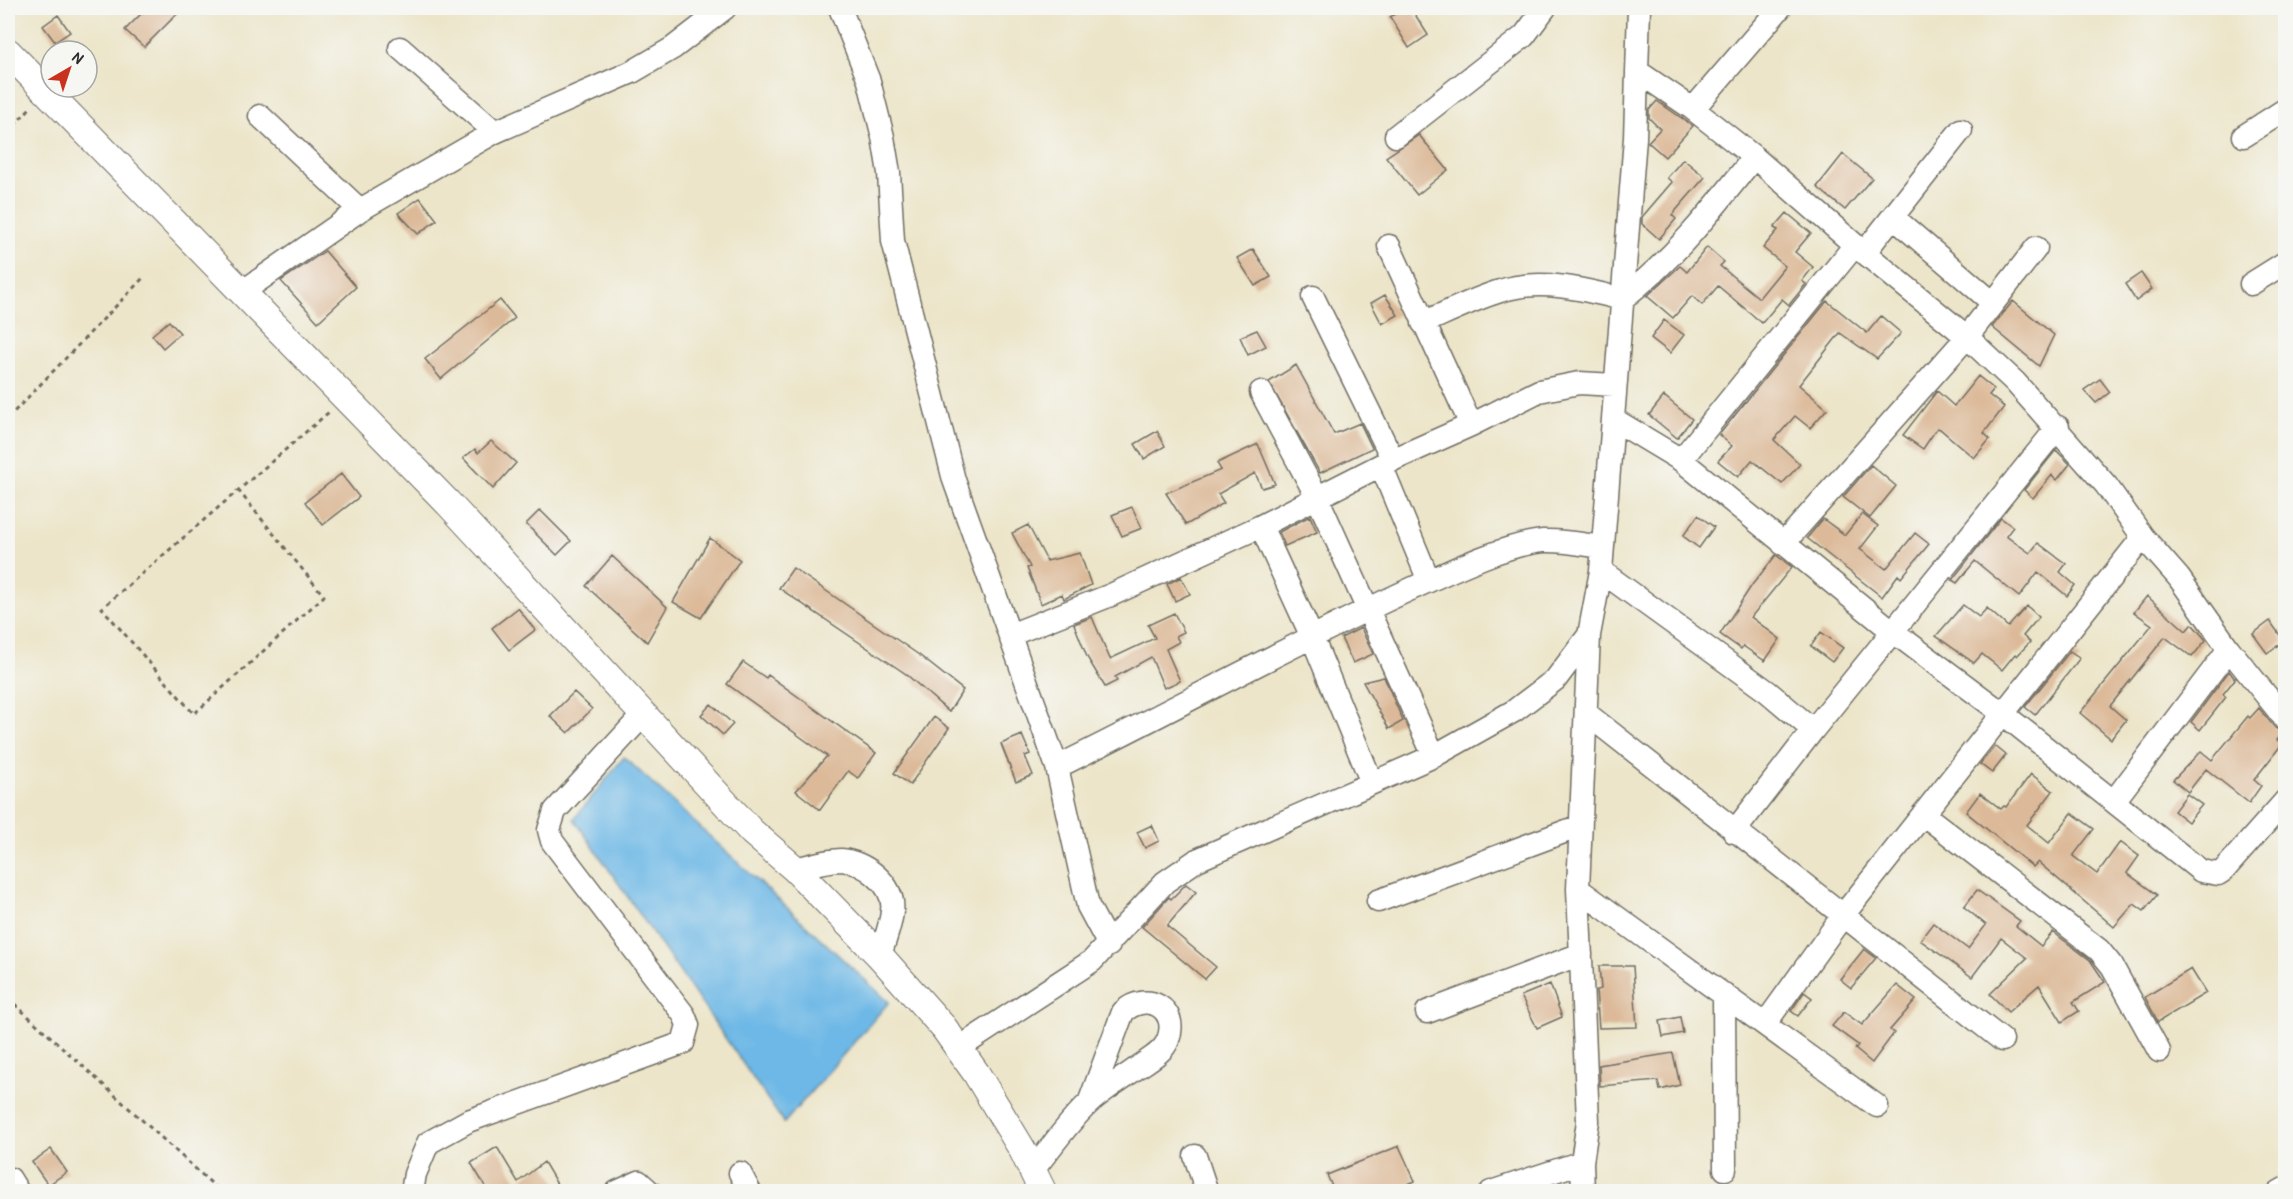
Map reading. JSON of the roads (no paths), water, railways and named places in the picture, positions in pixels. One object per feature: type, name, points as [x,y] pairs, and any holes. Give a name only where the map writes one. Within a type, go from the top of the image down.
[{"type":"main road","points":[[8,52],[448,502],[752,832],[795,869],[880,956],[959,1048],[1038,1181]]},
{"type":"street","points":[[242,292],[360,210],[495,132],[632,72],[674,48],[725,8]]},
{"type":"street","points":[[840,8],[869,81],[883,137],[889,173],[893,241],[954,480],[1057,767],[1088,906],[1109,945]]},
{"type":"street","points":[[1396,136],[1524,36],[1545,8]]},
{"type":"street","points":[[1583,1191],[1582,1162],[1588,1121],[1578,889],[1589,635],[1601,571],[1635,138],[1640,8]]},
{"type":"street","points":[[1694,110],[1780,8]]},
{"type":"street","points":[[400,48],[495,132]]},
{"type":"street","points":[[1636,71],[1694,110],[1754,157],[1860,249],[1967,337],[2015,382],[2106,485],[2143,537],[2180,578],[2229,649],[2286,720]]},
{"type":"street","points":[[2244,136],[2286,109]]},
{"type":"street","points":[[260,116],[360,210]]},
{"type":"street","points":[[1681,460],[1860,249],[1893,217],[1961,130]]},
{"type":"street","points":[[1622,299],[1660,267],[1713,209],[1754,157]]},
{"type":"street","points":[[1893,217],[1993,303]]},
{"type":"street","points":[[1389,246],[1471,425]]},
{"type":"street","points":[[1783,544],[1967,337],[2036,248]]},
{"type":"street","points":[[2251,284],[2286,262]]},
{"type":"street","points":[[1423,322],[1502,290],[1539,285],[1579,288],[1622,299]]},
{"type":"street","points":[[1313,297],[1387,463],[1429,581]]},
{"type":"street","points":[[1010,635],[1111,595],[1261,526],[1539,391],[1579,383],[1616,385]]},
{"type":"street","points":[[1261,392],[1317,497],[1434,756]]},
{"type":"street","points":[[1613,419],[1681,460],[1891,630],[2002,713],[2201,871],[2218,874],[2230,865],[2286,800]]},
{"type":"street","points":[[1734,832],[1891,630],[2058,428]]},
{"type":"street","points":[[1261,526],[1312,637],[1372,783]]},
{"type":"street","points":[[1765,1024],[1844,914],[2143,537]]},
{"type":"street","points":[[1057,767],[1369,608],[1429,581],[1510,549],[1542,541],[1570,541],[1602,547]]},
{"type":"street","points":[[1601,571],[1768,692],[1813,730]]},
{"type":"street","points":[[959,1048],[1068,978],[1109,945],[1134,913],[1165,882],[1197,860],[1434,756],[1515,711],[1556,679],[1589,635]]},
{"type":"street","points":[[2114,801],[2229,649]]},
{"type":"street","points":[[1587,714],[1734,832],[1844,914],[2002,1040]]},
{"type":"street","points":[[412,1191],[415,1174],[428,1143],[468,1121],[683,1043],[688,1025],[684,1016],[552,841],[549,830],[555,811],[643,715]]},
{"type":"street","points":[[1923,814],[2099,950],[2112,966],[2159,1051]]},
{"type":"street","points":[[1378,901],[1580,826]]},
{"type":"street","points":[[795,869],[840,860],[853,862],[867,869],[885,885],[892,898],[892,911],[880,956]]},
{"type":"street","points":[[1578,889],[1877,1106]]},
{"type":"street","points":[[1427,1012],[1581,954]]},
{"type":"street","points":[[1724,994],[1725,1169]]},
{"type":"street","points":[[1038,1181],[1089,1103]]},
{"type":"street","points":[[1195,1156],[1207,1191]]},
{"type":"street","points":[[1491,1191],[1582,1162]]},
{"type":"street","points":[[616,1191],[639,1182],[650,1191]]},
{"type":"street","points":[[2279,1191],[2286,1188]]},
{"type":"water","points":[[624,757],[889,1002],[784,1123],[574,819]]}]
